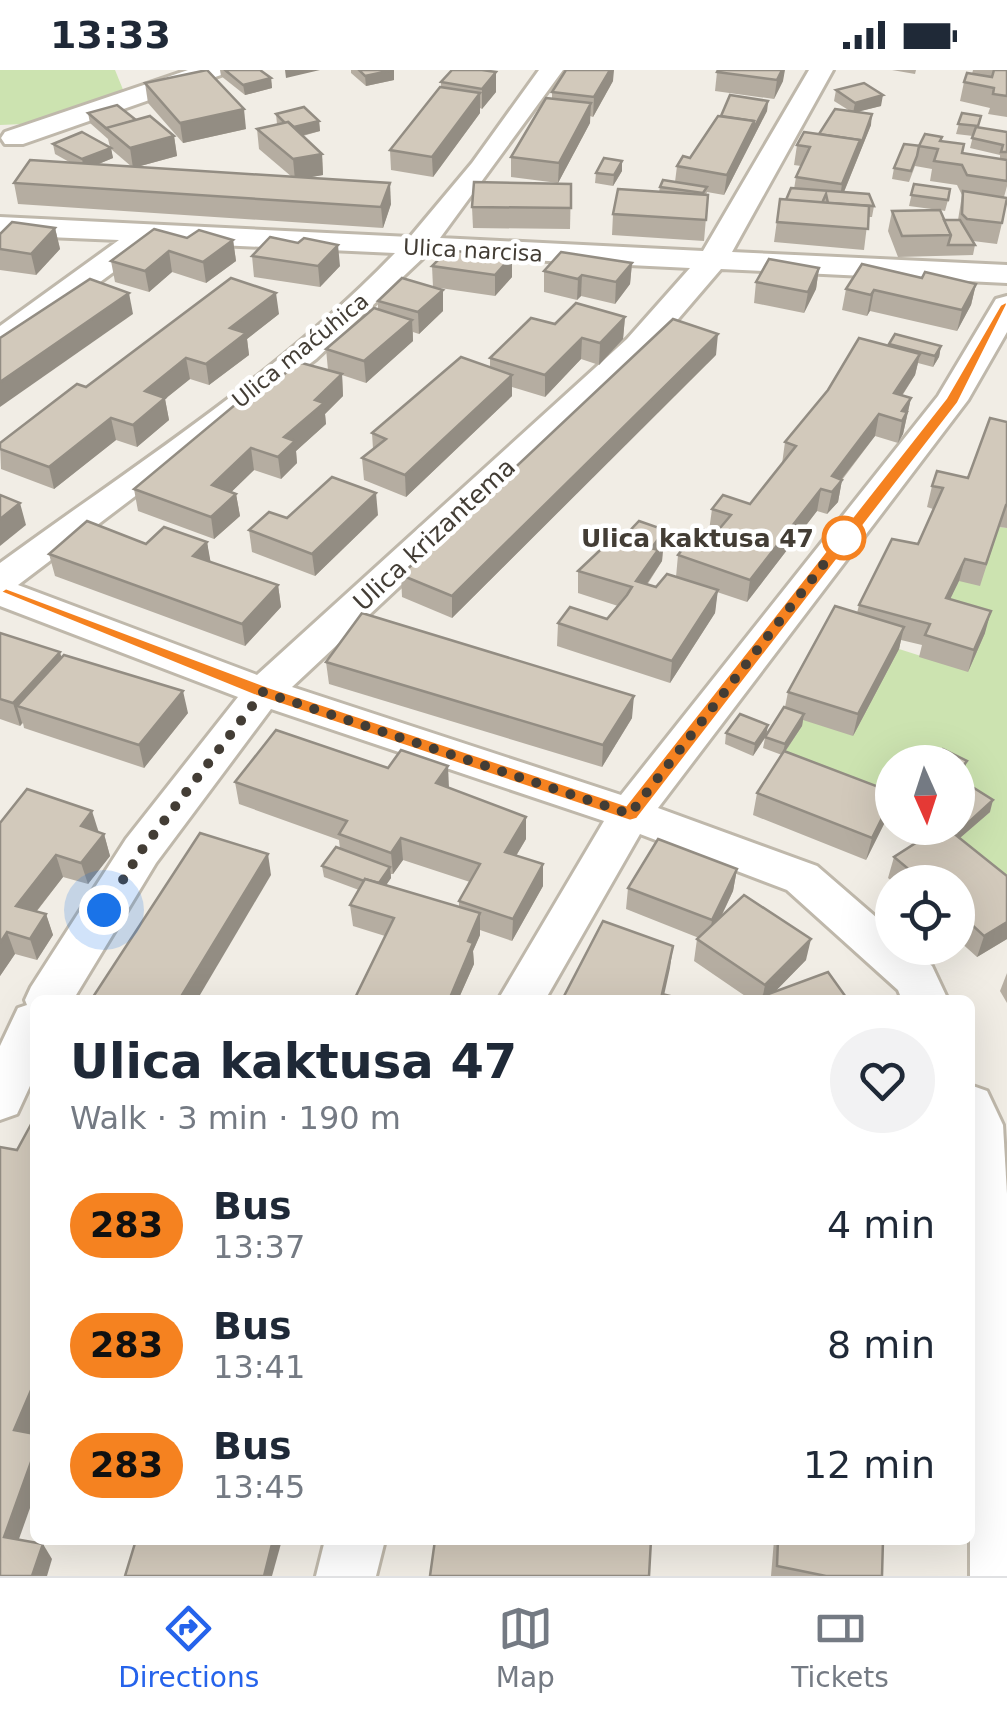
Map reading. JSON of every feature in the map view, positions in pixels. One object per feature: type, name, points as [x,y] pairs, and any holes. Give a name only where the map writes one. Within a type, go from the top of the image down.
[{"type":"street","points":[[14,138],[212,70]]},
{"type":"street","name":"Ulica maćuhica","points":[[0,581],[348,316],[416,247],[494,155],[551,70]]},
{"type":"street","name":"Ulica krizantema","points":[[51,995],[141,851],[263,692],[638,346],[712,261],[808,75]]},
{"type":"street","name":"Ulica narcisa","points":[[0,226],[1007,274]]},
{"type":"street","points":[[0,341],[150,231]]},
{"type":"street","points":[[525,995],[630,814],[952,400],[1007,305]]},
{"type":"street","points":[[0,592],[263,692],[630,814],[802,878],[916,978],[923,995]]},
{"type":"street","points":[[0,1099],[30,1033]]},
{"type":"street","points":[[975,1118],[1000,1576]]},
{"type":"street","points":[[346,1576],[353,1545]]},
{"type":"green space","points":[[0,70],[115,70],[124,92],[47,123],[0,125]]},
{"type":"green space","points":[[999,527],[1007,528],[1007,904],[975,878],[975,865],[959,865],[937,847],[975,845],[975,821],[989,812],[975,803],[975,745],[875,745],[875,806],[782,756],[803,720],[899,649],[968,671],[940,619],[959,581]]},
{"type":"building","points":[[207,70],[244,109],[180,123],[145,83]]},
{"type":"building","points":[[225,70],[260,70],[271,78],[243,85]]},
{"type":"building","points":[[359,70],[393,70],[365,76]]},
{"type":"building","points":[[452,70],[496,72],[482,89],[441,82]]},
{"type":"building","points":[[566,70],[610,70],[594,97],[552,92]]},
{"type":"building","points":[[718,70],[782,70],[777,80]]},
{"type":"building","points":[[994,70],[1007,70],[1007,96],[993,94],[994,88],[964,82],[967,73],[992,77]]},
{"type":"building","points":[[864,83],[883,95],[855,103],[836,90]]},
{"type":"building","points":[[440,87],[480,93],[432,157],[390,150]]},
{"type":"building","points":[[730,95],[768,101],[753,130],[754,121],[721,116]]},
{"type":"building","points":[[546,98],[591,103],[559,163],[511,157]]},
{"type":"building","points":[[117,105],[136,120],[107,129],[88,113]]},
{"type":"building","points":[[304,107],[319,121],[294,127],[276,114]]},
{"type":"building","points":[[835,109],[872,114],[859,150],[860,140],[819,134]]},
{"type":"building","points":[[962,113],[981,116],[978,126],[958,124]]},
{"type":"building","points":[[150,116],[174,136],[130,148],[106,128]]},
{"type":"building","points":[[718,116],[754,121],[727,175],[677,166],[683,156],[690,158]]},
{"type":"building","points":[[288,122],[322,154],[293,159],[257,129]]},
{"type":"building","points":[[976,127],[1007,132],[1007,152],[1001,152],[1003,145],[972,138]]},
{"type":"building","points":[[82,132],[111,148],[82,159],[53,144]]},
{"type":"building","points":[[804,132],[860,140],[842,184],[796,177],[810,147],[797,145]]},
{"type":"building","points":[[925,134],[942,137],[940,141],[964,144],[962,153],[1007,160],[1007,181],[967,175],[962,165],[934,161],[938,149],[919,146]]},
{"type":"building","points":[[904,144],[921,146],[911,171],[894,168]]},
{"type":"building","points":[[604,158],[622,161],[614,175],[596,173]]},
{"type":"building","points":[[30,160],[390,183],[381,207],[14,183]]},
{"type":"building","points":[[663,180],[707,187],[703,193],[660,187]]},
{"type":"building","points":[[474,182],[571,184],[571,208],[472,207]]},
{"type":"building","points":[[914,184],[950,189],[948,200],[911,195]]},
{"type":"building","points":[[791,188],[869,194],[874,206],[828,203],[826,194],[822,203],[786,200]]},
{"type":"building","points":[[618,189],[708,195],[706,220],[613,214]]},
{"type":"building","points":[[963,191],[1007,198],[1002,223],[967,219],[962,214]]},
{"type":"building","points":[[780,199],[869,206],[868,229],[777,222]]},
{"type":"building","points":[[940,210],[951,235],[902,236],[892,211]]},
{"type":"building","points":[[944,220],[960,220],[975,245],[948,245],[951,235]]},
{"type":"building","points":[[12,222],[55,228],[31,254],[0,249],[0,234]]},
{"type":"building","points":[[154,229],[187,238],[199,230],[233,240],[203,262],[169,251],[145,271],[111,261]]},
{"type":"building","points":[[270,237],[338,245],[318,266],[252,256]]},
{"type":"building","points":[[478,248],[512,256],[495,275],[432,266],[449,249],[472,254]]},
{"type":"building","points":[[561,252],[632,263],[616,282],[544,271]]},
{"type":"building","points":[[769,259],[819,268],[808,292],[756,282]]},
{"type":"building","points":[[862,264],[922,278],[925,272],[976,284],[962,310],[874,290],[871,295],[846,289]]},
{"type":"building","points":[[231,278],[276,293],[230,328],[246,333],[206,364],[186,358],[145,391],[165,398],[133,425],[111,418],[49,467],[0,449],[0,443],[77,384],[86,387]]},
{"type":"building","points":[[402,278],[443,290],[418,312],[378,301]]},
{"type":"building","points":[[90,279],[129,293],[0,382],[0,338]]},
{"type":"building","points":[[576,303],[625,317],[600,343],[582,338],[545,375],[490,358],[531,318],[555,324]]},
{"type":"building","points":[[374,308],[412,320],[364,361],[326,349]]},
{"type":"building","points":[[673,319],[718,334],[452,596],[401,575]]},
{"type":"building","points":[[895,334],[941,346],[935,356],[889,344]]},
{"type":"building","points":[[859,338],[920,354],[894,393],[911,398],[902,411],[907,412],[902,421],[879,414],[832,476],[842,480],[832,492],[821,489],[750,580],[678,555],[699,528],[715,534],[731,515],[712,509],[723,495],[750,504],[796,446],[785,442],[828,390]]},
{"type":"building","points":[[461,357],[512,375],[405,475],[362,458],[386,439],[372,433]]},
{"type":"building","points":[[298,362],[342,374],[315,400],[324,403],[284,437],[295,441],[278,457],[251,448],[212,485],[236,494],[211,517],[134,489],[260,384],[271,386]]},
{"type":"building","points":[[990,418],[1007,422],[1007,505],[986,564],[965,559],[946,598],[991,611],[974,650],[925,635],[930,624],[859,605],[892,539],[918,544],[943,488],[932,486],[937,471],[968,478]]},
{"type":"building","points":[[332,477],[376,493],[312,554],[249,530],[269,512],[287,518]]},
{"type":"building","points":[[0,495],[20,503],[0,519]]},
{"type":"building","points":[[87,521],[146,544],[164,527],[207,542],[193,556],[278,585],[242,624],[49,554]]},
{"type":"building","points":[[639,521],[665,530],[653,546],[663,549],[658,557],[658,550],[622,539]]},
{"type":"building","points":[[614,537],[658,550],[636,581],[656,587],[667,574],[718,590],[672,661],[558,623],[570,607],[607,619],[627,595],[632,587],[578,571]]},
{"type":"building","points":[[835,606],[904,627],[858,714],[788,692]]},
{"type":"building","points":[[362,613],[634,696],[603,745],[326,662]]},
{"type":"building","points":[[0,633],[60,652],[13,703],[0,699]]},
{"type":"building","points":[[64,655],[183,691],[139,745],[17,706]]},
{"type":"building","points":[[784,707],[804,714],[785,744],[765,737]]},
{"type":"building","points":[[740,714],[768,725],[755,744],[726,733]]},
{"type":"building","points":[[276,730],[388,768],[401,750],[448,766],[436,783],[526,817],[505,852],[543,864],[513,919],[459,901],[480,864],[401,838],[391,853],[339,834],[347,821],[235,782]]},
{"type":"building","points":[[784,751],[875,786],[875,832],[872,838],[757,793]]},
{"type":"building","points":[[27,789],[92,811],[81,826],[104,834],[81,863],[56,855],[16,906],[46,914],[30,939],[7,932],[0,943],[0,823]]},
{"type":"building","points":[[975,789],[993,800],[975,816]]},
{"type":"building","points":[[200,833],[268,854],[182,995],[94,995]]},
{"type":"building","points":[[658,839],[737,869],[712,920],[628,888]]},
{"type":"building","points":[[913,845],[968,845],[1007,876],[1007,922],[984,936],[975,928],[975,865],[904,865],[894,857]]},
{"type":"building","points":[[336,847],[390,867],[379,883],[322,866]]},
{"type":"building","points":[[365,879],[480,913],[468,941],[473,943],[451,995],[356,995],[394,918],[350,905]]},
{"type":"building","points":[[744,895],[811,939],[765,985],[697,939]]},
{"type":"building","points":[[603,921],[673,946],[662,994],[666,995],[565,995]]},
{"type":"building","points":[[828,972],[844,995],[766,995]]},
{"type":"building","points":[[30,1126],[30,1393],[14,1430],[30,1433],[30,1465],[4,1537],[43,1545],[32,1576],[0,1576],[0,1147],[17,1150]]},
{"type":"building","points":[[134,1545],[272,1545],[264,1576],[125,1576]]},
{"type":"building","points":[[434,1545],[651,1545],[649,1576],[430,1576]]},
{"type":"building","points":[[778,1545],[883,1545],[882,1576],[826,1576],[777,1566]]},
{"type":"bus line","name":"283","points":[[0,592],[263,692],[630,814],[952,400],[1007,305]]},
{"type":"place","name":"Ulica kaktusa 47","points":[[844,538]]},
{"type":"route","points":[[104,910],[141,851],[263,692],[630,814],[844,538]]}]
